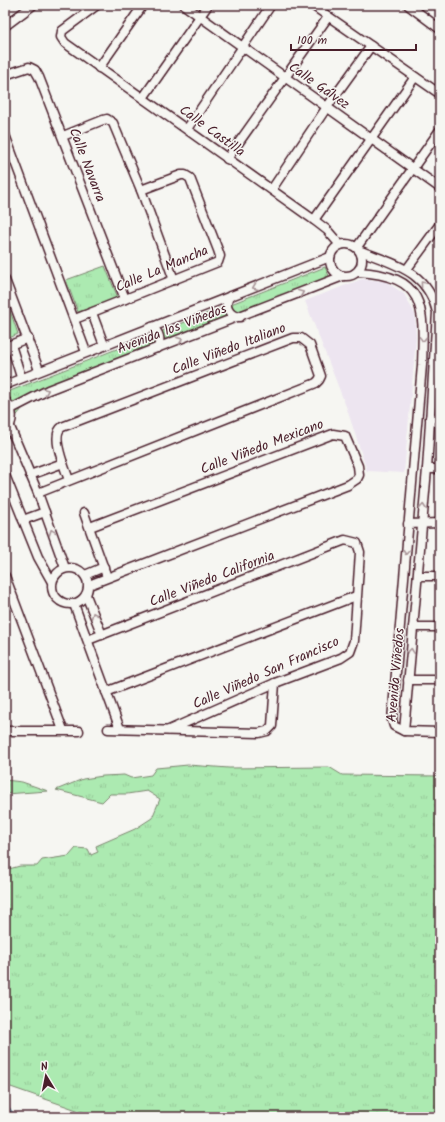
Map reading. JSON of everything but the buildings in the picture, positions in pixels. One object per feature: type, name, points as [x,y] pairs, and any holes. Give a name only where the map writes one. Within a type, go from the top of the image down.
[{"type":"street","points":[[5,26],[33,5]]},
{"type":"street","name":"Calle Castilla","points":[[97,5],[62,31],[61,37],[65,43],[227,159],[272,188],[327,230],[340,245]]},
{"type":"street","points":[[99,68],[143,5]]},
{"type":"street","name":"Calle Gálvez","points":[[184,5],[326,107],[372,137],[440,188]]},
{"type":"street","points":[[143,98],[208,5]]},
{"type":"street","points":[[186,129],[271,5]]},
{"type":"street","points":[[312,5],[440,94]]},
{"type":"street","points":[[408,5],[440,28]]},
{"type":"street","points":[[227,159],[328,16]]},
{"type":"street","points":[[272,188],[326,107],[371,46]]},
{"type":"street","name":"Calle Navarra","points":[[5,75],[28,67],[35,70],[125,299]]},
{"type":"street","points":[[314,220],[415,76]]},
{"type":"street","points":[[62,136],[103,120],[110,120],[116,127],[174,280]]},
{"type":"street","points":[[359,249],[440,130]]},
{"type":"street","points":[[5,135],[75,319],[86,352]]},
{"type":"street","name":"Calle La Mancha","points":[[75,319],[216,263],[219,259],[218,250],[193,182],[188,176],[182,175],[141,190]]},
{"type":"street","points":[[407,270],[440,224]]},
{"type":"street","points":[[346,243],[359,249],[363,262],[358,272],[354,275],[343,276],[334,271],[330,262],[332,252],[340,245],[346,243]]},
{"type":"street","name":"Avenida Viñedos","points":[[358,272],[388,276],[399,280],[413,293],[420,306],[423,321],[422,365],[392,715],[394,726],[404,731],[427,469],[430,418],[437,365],[439,312],[427,288],[407,270],[359,249]]},
{"type":"street","name":"Avenida los Viñedos","points":[[5,385],[21,377],[330,257]]},
{"type":"street","name":"Avenida los Viñedos","points":[[11,409],[48,390],[343,276]]},
{"type":"street","points":[[5,280],[39,370]]},
{"type":"street","points":[[230,296],[227,303],[228,310],[233,316],[240,317]]},
{"type":"street","points":[[92,312],[104,345]]},
{"type":"street","points":[[152,326],[160,338],[158,348]]},
{"type":"street","points":[[21,377],[8,346],[28,338]]},
{"type":"street","name":"Calle Viñedo Italiano","points":[[38,493],[316,383],[320,380],[321,376],[310,345],[301,338],[293,338],[58,429],[56,437],[69,480]]},
{"type":"street","points":[[422,365],[437,365]]},
{"type":"street","points":[[5,400],[11,409],[12,418],[7,430],[30,474],[38,493],[65,568]]},
{"type":"street","points":[[430,418],[440,418]]},
{"type":"street","name":"Calle Viñedo Mexicano","points":[[89,585],[348,485],[357,479],[359,475],[358,466],[345,436],[333,434],[90,527]]},
{"type":"street","points":[[30,474],[63,463]]},
{"type":"street","points":[[427,469],[440,469]]},
{"type":"street","points":[[5,475],[38,557],[52,582]]},
{"type":"street","points":[[23,520],[44,512]]},
{"type":"street","points":[[84,513],[107,577]]},
{"type":"street","points":[[408,524],[422,522],[440,523]]},
{"type":"street","name":"Calle Viñedo San Francisco","points":[[169,730],[275,683],[341,658],[350,652],[354,641],[360,548],[357,543],[345,540]]},
{"type":"street","name":"Calle Viñedo California","points":[[88,640],[102,636],[345,540]]},
{"type":"street","points":[[85,575],[104,567]]},
{"type":"street","points":[[65,568],[76,569],[85,575],[89,585],[86,595],[79,602],[74,604],[63,604],[55,597],[51,587],[52,582],[57,574],[65,568]]},
{"type":"street","points":[[5,576],[63,730]]},
{"type":"street","points":[[418,576],[440,576]]},
{"type":"street","points":[[86,595],[102,636]]},
{"type":"street","points":[[106,692],[356,596]]},
{"type":"street","points":[[74,604],[120,729]]},
{"type":"street","points":[[413,627],[440,627]]},
{"type":"street","points":[[408,680],[440,680]]},
{"type":"street","points":[[108,728],[259,733],[267,731],[273,725],[275,683]]},
{"type":"street","points":[[6,730],[79,730]]},
{"type":"street","points":[[404,731],[440,732]]},
{"type":"shaded area","points":[[362,279],[385,281],[404,294],[415,314],[416,339],[404,473],[367,471],[347,409],[305,301]]},
{"type":"green space","points":[[105,266],[118,298],[78,312],[66,280]]},
{"type":"green space","points":[[325,267],[330,278],[35,393],[9,425],[5,427],[5,393]]},
{"type":"green space","points":[[7,302],[18,334],[5,340],[5,303]]},
{"type":"green space","points":[[188,765],[229,768],[329,767],[342,775],[440,776],[440,1117],[97,1117],[5,1085],[5,870],[20,866],[37,866],[42,860],[69,856],[76,848],[88,849],[91,855],[98,852],[96,846],[135,829],[152,818],[160,799],[147,791],[127,794],[110,794],[102,802],[56,790],[83,779],[124,775],[131,778],[151,775],[156,768]]},
{"type":"green space","points":[[5,780],[22,782],[48,791],[5,794]]},
{"type":"water","points":[[5,1101],[15,1116],[16,1117],[5,1117]]}]
